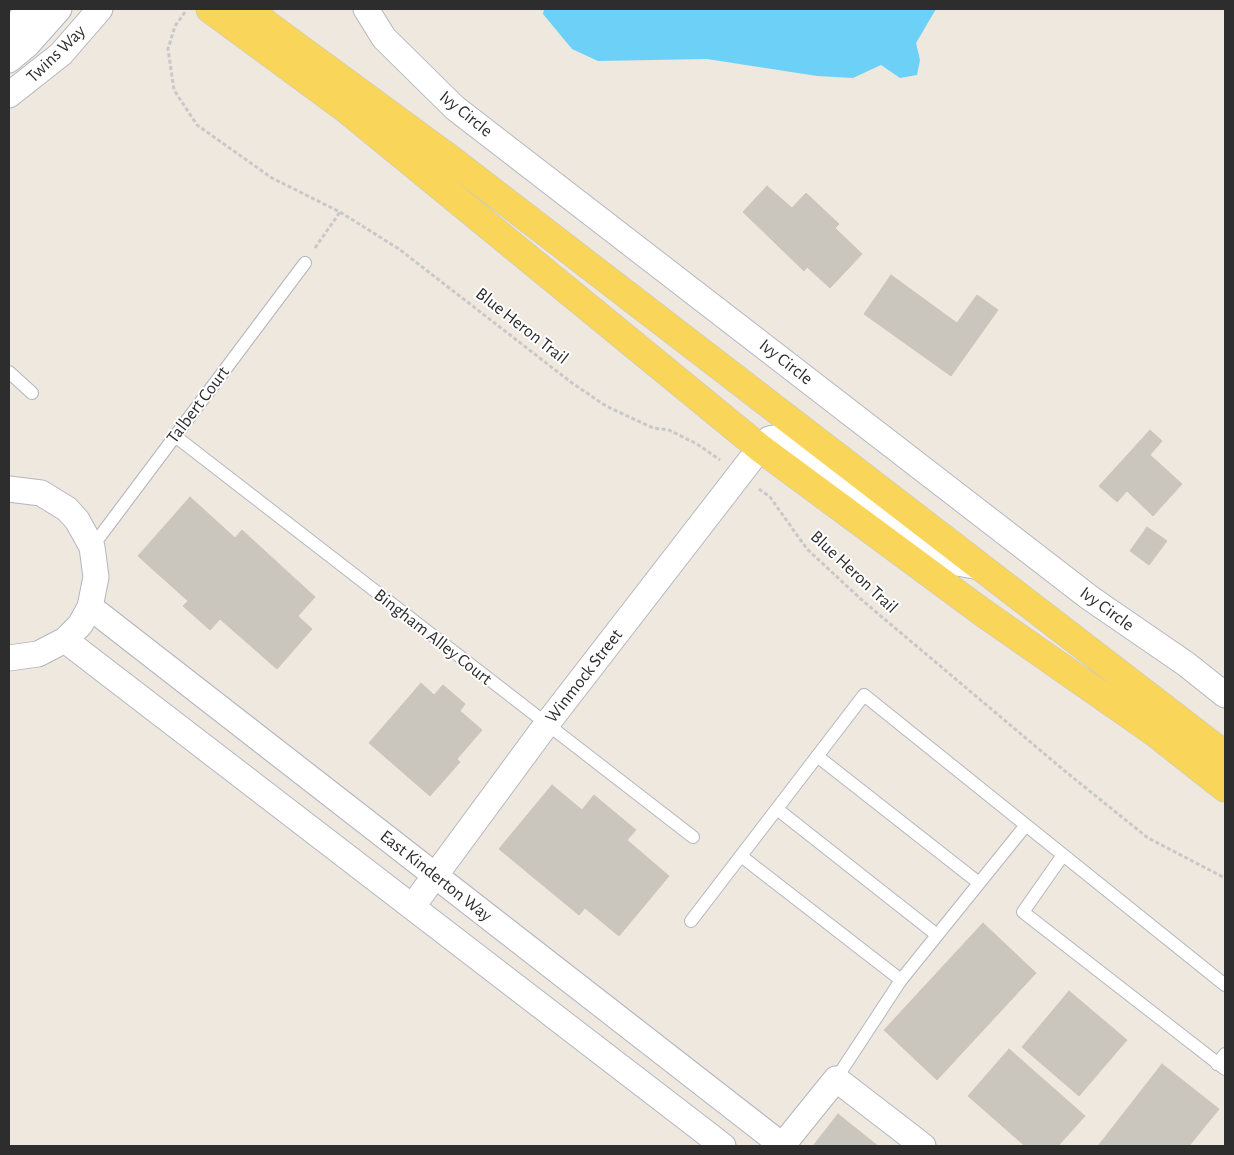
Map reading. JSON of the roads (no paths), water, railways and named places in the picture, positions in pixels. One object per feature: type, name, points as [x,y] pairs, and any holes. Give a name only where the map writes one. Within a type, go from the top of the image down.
[{"type":"main road","points":[[210,9],[346,109],[760,448],[982,612],[1154,732],[1225,788]]},
{"type":"main road","points":[[249,9],[276,32],[461,167],[1225,756]]},
{"type":"street","points":[[9,32],[30,9]]},
{"type":"street","name":"Twins Way","points":[[9,60],[27,45],[59,9]]},
{"type":"street","name":"Twins Way","points":[[9,95],[61,54],[100,9]]},
{"type":"street","name":"Ivy Circle","points":[[366,9],[384,38],[455,108],[1090,598],[1186,664],[1225,695]]},
{"type":"street","points":[[760,448],[769,439],[774,438],[940,556],[957,563],[980,567]]},
{"type":"street","name":"Winmock Street","points":[[412,907],[546,725],[760,448]]},
{"type":"street","points":[[9,489],[41,493],[54,500],[77,520],[92,547],[96,577],[90,606],[80,625],[65,640],[38,654],[9,658]]},
{"type":"street","name":"East Kinderton Way","points":[[90,606],[782,1146]]},
{"type":"street","points":[[65,640],[723,1146]]},
{"type":"street","points":[[782,1146],[836,1079],[923,1146]]},
{"type":"lane","name":"Talbert Court","points":[[92,547],[305,263]]},
{"type":"lane","points":[[9,372],[32,393]]},
{"type":"lane","name":"Bingham Alley Court","points":[[175,436],[693,837]]},
{"type":"lane","points":[[691,921],[864,695],[1225,985]]},
{"type":"lane","points":[[817,756],[979,883]]},
{"type":"lane","points":[[777,809],[937,935]]},
{"type":"lane","points":[[836,1079],[901,980],[1026,825]]},
{"type":"lane","points":[[1063,855],[1023,912],[1223,1062]]},
{"type":"lane","points":[[741,856],[901,980]]},
{"type":"water","points":[[544,9],[936,9],[916,43],[920,60],[917,75],[900,78],[881,65],[853,78],[817,76],[707,59],[598,61],[572,49],[543,14]]}]
